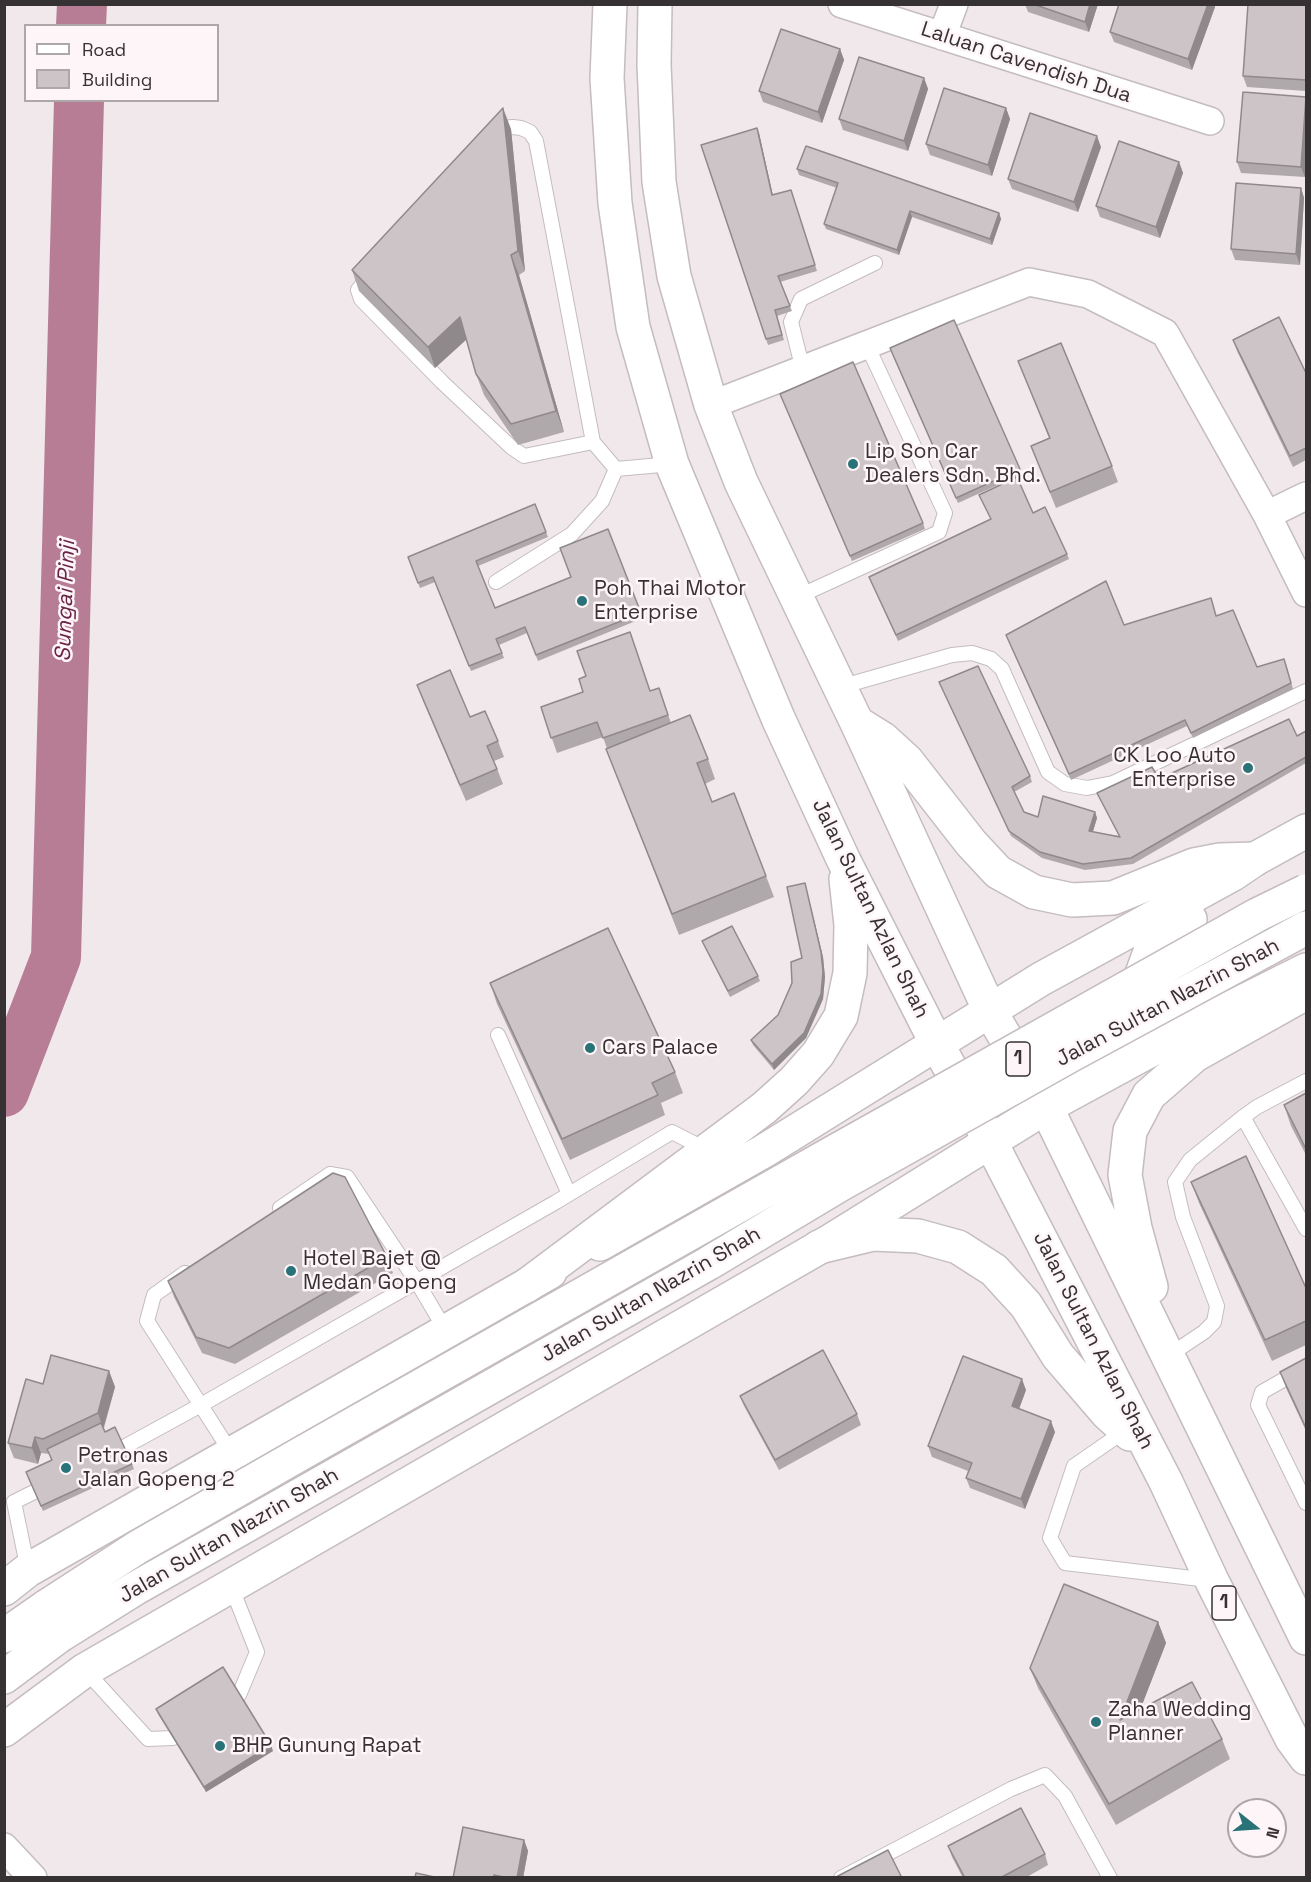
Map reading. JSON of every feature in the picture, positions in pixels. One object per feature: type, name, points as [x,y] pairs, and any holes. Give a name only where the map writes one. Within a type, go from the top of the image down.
[{"type":"main road","name":"Jalan Sultan Azlan Shah","points":[[610,4],[607,78],[615,203],[633,327],[672,464],[778,718],[843,859],[937,1044],[990,1141],[1136,1438],[1166,1482],[1212,1581],[1292,1739],[1306,1758]]},
{"type":"main road","points":[[655,4],[654,64],[659,182],[674,276],[711,405],[741,482],[857,723],[990,1011]]},
{"type":"main road","points":[[857,723],[883,740],[907,761],[971,843],[998,872],[1034,892],[1072,900],[1113,898],[1194,865],[1220,860],[1244,866]]},
{"type":"main road","points":[[16,1579],[764,1151],[1041,979],[1306,831]]},
{"type":"main road","points":[[526,1286],[764,1108],[794,1081],[818,1054],[841,1016],[850,973],[851,925],[843,859]]},
{"type":"main road","points":[[1244,866],[1232,894],[1154,941],[1142,974],[1157,1010],[1183,1013],[1306,951]]},
{"type":"main road","name":"Jalan Sultan Nazrin Shah","points":[[4,1636],[138,1547],[836,1151],[1247,921],[1306,891]]},
{"type":"main road","name":"Jalan Sultan Nazrin Shah","points":[[4,1677],[59,1636],[136,1588],[709,1263],[841,1184],[1071,1055],[1306,928]]},
{"type":"main road","points":[[4,1730],[85,1670],[826,1243],[1047,1107],[1206,1020],[1306,970]]},
{"type":"main road","points":[[1188,1393],[1152,1290],[1131,1207],[1125,1175],[1130,1131],[1149,1095],[1195,1055],[1306,993]]},
{"type":"main road","name":"1","points":[[990,1011],[1047,1107],[1306,1638]]},
{"type":"main road","points":[[764,1151],[816,1153],[842,1190],[826,1243]]},
{"type":"main road","points":[[826,1243],[873,1234],[918,1236],[958,1247],[994,1270],[1026,1305],[1058,1356],[1107,1413],[1136,1438]]},
{"type":"street","name":"Laluan Cavendish Dua","points":[[842,4],[1210,121]]},
{"type":"street","points":[[942,36],[954,4]]},
{"type":"street","points":[[711,405],[1029,282],[1088,294],[1165,333],[1267,515],[1306,593]]},
{"type":"street","points":[[1267,515],[1306,496]]},
{"type":"street","points":[[4,1846],[33,1878]]},
{"type":"lane","points":[[488,146],[504,128],[513,127],[530,132],[536,141],[593,442],[616,469]]},
{"type":"lane","points":[[803,370],[791,322],[801,299],[875,263]]},
{"type":"lane","points":[[376,268],[360,285],[358,290],[361,299],[442,382],[511,447],[524,456],[593,442]]},
{"type":"lane","points":[[797,597],[939,532],[945,513],[867,345]]},
{"type":"lane","points":[[616,469],[672,464]]},
{"type":"lane","points":[[496,582],[572,534],[602,501],[616,469]]},
{"type":"lane","points":[[840,687],[952,655],[972,653],[990,659],[1002,669],[1048,772],[1065,784],[1087,788],[1113,783],[1306,691]]},
{"type":"lane","points":[[498,1035],[569,1194]]},
{"type":"lane","points":[[1174,1352],[1204,1332],[1214,1322],[1217,1306],[1183,1217],[1175,1182],[1190,1160],[1243,1117],[1257,1107],[1306,1082]]},
{"type":"lane","points":[[1243,1117],[1306,1229]]},
{"type":"lane","points":[[124,1447],[417,1282],[672,1132],[707,1150]]},
{"type":"lane","points":[[271,1214],[330,1174],[347,1177],[417,1282],[446,1331]]},
{"type":"lane","points":[[193,1268],[154,1295],[147,1321],[232,1454]]},
{"type":"lane","points":[[1306,1367],[1262,1392],[1258,1405],[1306,1503]]},
{"type":"lane","points":[[1136,1438],[1074,1466],[1050,1538],[1065,1563],[1212,1581]]},
{"type":"lane","points":[[16,1579],[14,1502],[34,1492]]},
{"type":"lane","points":[[231,1586],[257,1652],[239,1695]]},
{"type":"lane","points":[[85,1670],[148,1739],[173,1738]]},
{"type":"lane","points":[[842,1878],[1011,1789],[1045,1775],[1065,1796],[1110,1878]]},
{"type":"building","points":[[1033,4],[1090,4],[1085,22]]},
{"type":"building","points":[[1119,4],[1208,4],[1188,59],[1110,32]]},
{"type":"building","points":[[1248,4],[1306,5],[1306,80],[1243,76]]},
{"type":"building","points":[[781,29],[840,49],[818,112],[759,91]]},
{"type":"building","points":[[859,57],[924,78],[904,141],[839,119]]},
{"type":"building","points":[[944,88],[1006,108],[988,165],[926,144]]},
{"type":"building","points":[[1243,92],[1306,97],[1301,167],[1237,162]]},
{"type":"building","points":[[503,108],[518,251],[511,255],[556,411],[511,424],[476,374],[460,317],[428,347],[352,270]]},
{"type":"building","points":[[1030,113],[1097,136],[1074,202],[1008,179]]},
{"type":"building","points":[[757,128],[772,195],[791,190],[815,265],[778,276],[790,306],[775,310],[782,335],[766,339],[701,145]]},
{"type":"building","points":[[1119,141],[1179,162],[1156,227],[1096,206]]},
{"type":"building","points":[[806,146],[999,213],[990,239],[910,211],[897,250],[824,224],[838,183],[797,169]]},
{"type":"building","points":[[1236,183],[1301,188],[1296,254],[1231,249]]},
{"type":"building","points":[[1279,317],[1306,373],[1306,448],[1290,456],[1233,340]]},
{"type":"building","points":[[954,320],[1020,469],[956,498],[890,348]]},
{"type":"building","points":[[1061,343],[1112,466],[1050,492],[1031,446],[1050,438],[1018,361]]},
{"type":"building","name":"Lip Son Car Dealers Sdn. Bhd.","points":[[853,362],[923,523],[850,556],[780,394]]},
{"type":"building","points":[[1017,477],[1033,513],[1045,507],[1067,554],[896,635],[869,577],[991,519],[979,495]]},
{"type":"building","name":"Poh Thai Motor Enterprise","points":[[535,504],[546,532],[476,561],[495,608],[571,577],[560,548],[608,529],[641,613],[536,655],[525,627],[496,639],[502,653],[469,666],[433,577],[418,583],[408,557]]},
{"type":"building","points":[[1106,581],[1124,625],[1211,598],[1216,616],[1233,610],[1257,667],[1284,659],[1291,683],[1191,733],[1185,720],[1069,774],[1006,635]]},
{"type":"building","points":[[630,632],[650,691],[659,688],[668,715],[603,738],[597,722],[551,738],[541,707],[583,692],[579,679],[586,676],[577,651]]},
{"type":"building","name":"CK Loo Auto Enterprise","points":[[978,666],[1030,776],[1012,787],[1024,812],[1038,817],[1043,796],[1095,812],[1089,831],[1120,837],[1097,793],[1152,767],[1159,779],[1289,719],[1297,736],[1306,731],[1306,757],[1131,858],[1083,864],[1040,852],[1009,831],[939,682]]},
{"type":"building","points":[[450,670],[470,717],[485,711],[498,741],[487,746],[497,769],[460,785],[417,685]]},
{"type":"building","points":[[690,715],[708,759],[697,763],[712,802],[734,793],[766,876],[672,914],[606,749]]},
{"type":"building","points":[[805,883],[821,952],[823,972],[821,994],[804,1033],[772,1064],[751,1040],[778,1015],[792,983],[791,962],[802,958],[787,887]]},
{"type":"building","points":[[732,926],[758,976],[728,991],[702,941]]},
{"type":"building","name":"Cars Palace","points":[[608,928],[675,1072],[652,1083],[658,1095],[562,1139],[490,983]]},
{"type":"building","points":[[1306,1093],[1306,1149],[1284,1105]]},
{"type":"building","points":[[1246,1156],[1306,1288],[1306,1321],[1265,1340],[1191,1182]]},
{"type":"building","points":[[333,1173],[345,1177],[387,1257],[229,1348],[196,1337],[168,1281]]},
{"type":"building","points":[[823,1350],[857,1414],[775,1460],[740,1396]]},
{"type":"building","points":[[51,1355],[109,1371],[98,1413],[43,1439],[35,1437],[32,1448],[8,1443],[26,1379],[43,1384]]},
{"type":"building","points":[[963,1356],[1022,1379],[1012,1406],[1051,1421],[1021,1499],[966,1478],[972,1463],[928,1446]]},
{"type":"building","points":[[1306,1358],[1306,1428],[1280,1372]]},
{"type":"building","points":[[101,1423],[105,1432],[115,1427],[132,1464],[41,1506],[26,1472],[52,1460],[47,1449]]},
{"type":"building","name":"Zaha Wedding Planner","points":[[1064,1584],[1158,1622],[1120,1720],[1192,1682],[1222,1739],[1109,1804],[1030,1668]]},
{"type":"building","points":[[223,1667],[271,1745],[204,1787],[156,1709]]},
{"type":"building","points":[[1021,1808],[1045,1854],[1000,1878],[965,1878],[948,1846]]},
{"type":"building","points":[[463,1827],[524,1840],[517,1878],[494,1875],[493,1878],[453,1878]]},
{"type":"building","points":[[888,1850],[902,1878],[834,1878]]},
{"type":"building","points":[[416,1873],[439,1878],[415,1878]]},
{"type":"waterway","name":"Sungai Pinji","points":[[81,24],[82,4]]},
{"type":"waterway","name":"Sungai Pinji","points":[[4,1092],[56,957],[79,102]]},
{"type":"place","name":"Lip Son Car Dealers Sdn. Bhd.","points":[[853,464]]},
{"type":"place","name":"Poh Thai Motor Enterprise","points":[[582,601]]},
{"type":"place","name":"CK Loo Auto Enterprise","points":[[1248,768]]},
{"type":"place","name":"Cars Palace","points":[[590,1048]]},
{"type":"place","name":"Hotel Bajet @ Medan Gopeng","points":[[291,1271]]},
{"type":"place","name":"Petronas Jalan Gopeng 2","points":[[66,1468]]},
{"type":"place","name":"Zaha Wedding Planner","points":[[1096,1722]]},
{"type":"place","name":"BHP Gunung Rapat","points":[[220,1746]]}]
